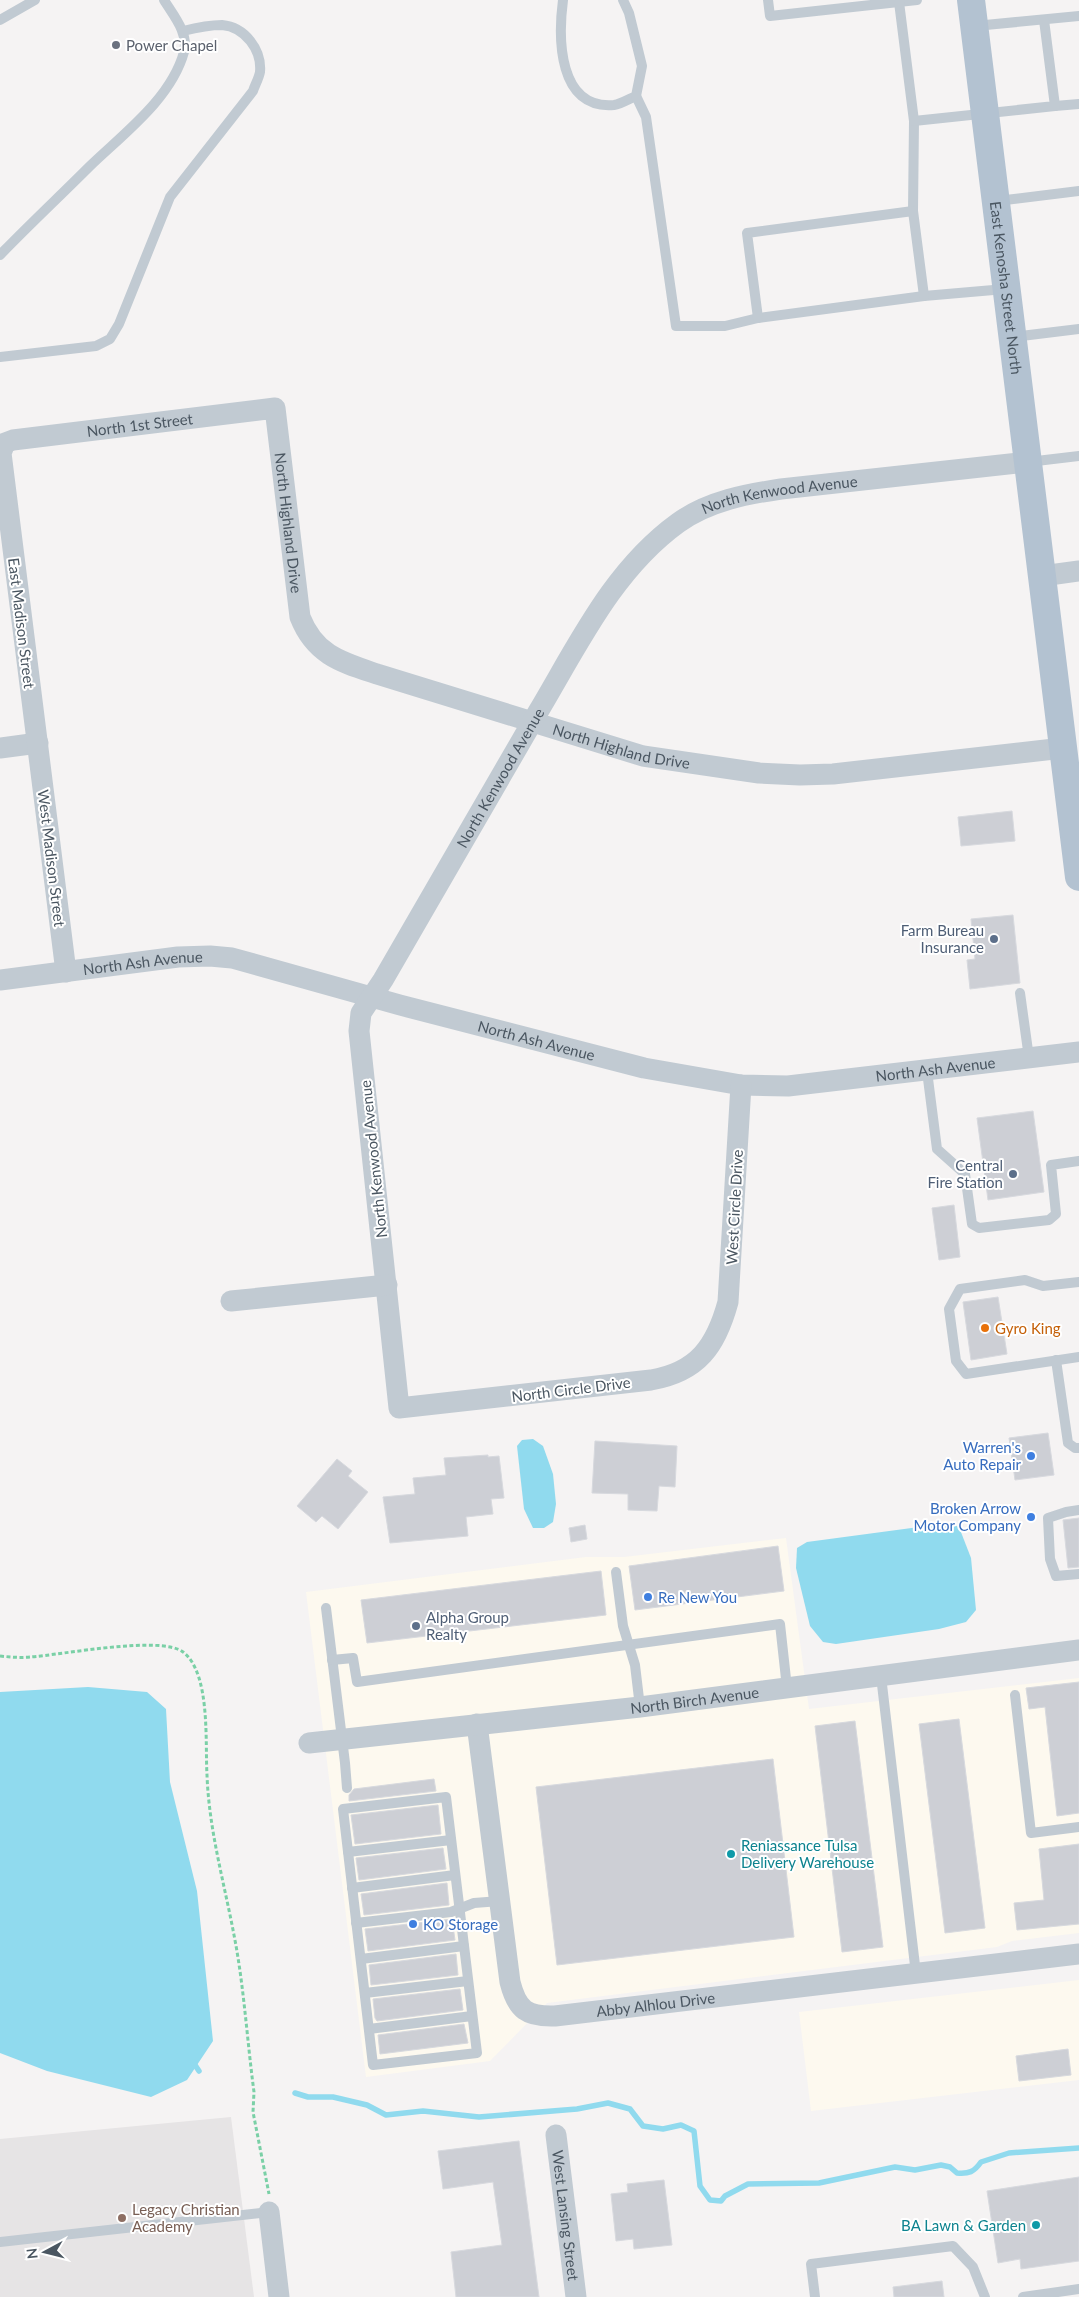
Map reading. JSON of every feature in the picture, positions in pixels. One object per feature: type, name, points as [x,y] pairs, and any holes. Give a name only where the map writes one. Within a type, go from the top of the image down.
[{"type":"main road","name":"East Kenosha Street North","points":[[972,13],[1063,748]]},
{"type":"main road","points":[[1063,748],[1079,877]]},
{"type":"street","name":"North 1st Street","points":[[2,440],[275,408]]},
{"type":"street","name":"North Highland Drive","points":[[275,408],[300,617],[311,639],[322,650],[343,662],[532,723],[643,756],[770,774],[833,774],[1063,748]]},
{"type":"street","name":"East Madison Street","points":[[2,440],[1,453],[38,743]]},
{"type":"street","name":"North Kenwood Avenue","points":[[399,1408],[359,1031],[360,1013],[370,996],[383,980],[602,605],[618,583],[649,548],[679,522],[692,514],[744,495],[781,489],[1028,462]]},
{"type":"street","points":[[1042,576],[1079,571]]},
{"type":"street","points":[[0,748],[38,743]]},
{"type":"street","name":"West Madison Street","points":[[38,743],[66,972]]},
{"type":"street","name":"North Ash Avenue","points":[[0,980],[178,957],[210,956],[253,963],[370,996],[644,1068],[741,1085],[788,1086],[1079,1052]]},
{"type":"street","name":"West Circle Drive","points":[[721,1328],[728,1302],[741,1085]]},
{"type":"street","points":[[231,1301],[387,1285]]},
{"type":"street","name":"North Circle Drive","points":[[399,1408],[665,1378],[696,1362],[707,1350],[721,1328]]},
{"type":"street","name":"North Birch Avenue","points":[[309,1743],[640,1707],[1079,1650]]},
{"type":"street","name":"Abby Alhlou Drive","points":[[477,1724],[514,1999],[523,2009],[537,2016],[555,2016],[1079,1954]]},
{"type":"street","name":"West Lansing Street","points":[[556,2135],[576,2297]]},
{"type":"street","points":[[269,2212],[279,2297]]},
{"type":"lane","points":[[0,20],[35,0]]},
{"type":"lane","points":[[0,255],[156,101],[173,78],[184,50],[183,31],[164,0]]},
{"type":"lane","points":[[564,0],[561,16],[563,64],[574,90],[596,104],[616,105],[636,96]]},
{"type":"lane","points":[[623,0],[629,13],[642,66],[636,96],[646,116],[676,326],[725,326],[758,318],[924,296],[1006,289]]},
{"type":"lane","points":[[768,0],[770,16],[831,5],[917,0]]},
{"type":"lane","points":[[899,2],[914,121],[913,212],[924,296]]},
{"type":"lane","points":[[972,13],[1044,20],[1079,16]]},
{"type":"lane","points":[[1044,20],[1055,106]]},
{"type":"lane","points":[[0,357],[96,346],[110,339],[119,324],[170,197],[253,91],[260,73],[258,55],[251,41],[240,32],[224,25],[183,31]]},
{"type":"lane","points":[[914,121],[1079,104]]},
{"type":"lane","points":[[996,202],[1079,191]]},
{"type":"lane","points":[[758,318],[747,233],[913,212]]},
{"type":"lane","points":[[1012,338],[1079,329]]},
{"type":"lane","points":[[1028,462],[1079,456]]},
{"type":"lane","points":[[1020,993],[1029,1058]]},
{"type":"lane","points":[[927,1071],[937,1150],[965,1174],[972,1224],[980,1228],[1049,1220],[1056,1214],[1051,1165],[1079,1161]]},
{"type":"lane","points":[[1079,1282],[1043,1286],[1024,1280],[960,1289],[949,1308],[956,1361],[966,1374],[1079,1357]]},
{"type":"lane","points":[[1056,1360],[1068,1443],[1075,1448],[1079,1448]]},
{"type":"lane","points":[[1079,1510],[1048,1518],[1050,1559],[1056,1576],[1079,1574]]},
{"type":"lane","points":[[616,1572],[623,1626],[635,1665],[640,1707]]},
{"type":"lane","points":[[326,1608],[346,1788]]},
{"type":"lane","points":[[332,1660],[353,1658],[357,1682],[780,1624],[788,1688]]},
{"type":"lane","points":[[881,1676],[916,1974]]},
{"type":"lane","points":[[1015,1695],[1031,1833],[1079,1827]]},
{"type":"lane","points":[[446,1796],[477,2053],[373,2066],[348,1852],[343,1809],[446,1796]]},
{"type":"lane","points":[[348,1852],[451,1840]]},
{"type":"lane","points":[[352,1888],[455,1875]]},
{"type":"lane","points":[[356,1923],[450,1912],[474,1903],[500,1901]]},
{"type":"lane","points":[[361,1959],[464,1946]]},
{"type":"lane","points":[[365,1993],[468,1981]]},
{"type":"lane","points":[[369,2029],[472,2016]]},
{"type":"lane","points":[[0,2242],[269,2212]]},
{"type":"lane","points":[[815,2297],[811,2264],[953,2246],[973,2267],[986,2297]]},
{"type":"lane","points":[[1022,2297],[1079,2289]]},
{"type":"path","points":[[0,1656],[28,1657],[141,1646],[165,1646],[183,1652],[196,1669],[204,1698],[207,1742],[206,1774],[211,1827],[234,1937],[254,2092],[253,2112],[269,2191],[269,2212]]},
{"type":"shaded area","points":[[786,1538],[809,1709],[1079,1678],[1079,1933],[1012,1941],[997,1947],[547,2003],[490,2061],[366,2077],[306,1592],[586,1557],[624,1557]]},
{"type":"shaded area","points":[[1079,1980],[1079,2080],[811,2111],[799,2012]]},
{"type":"shaded area","name":"Legacy Christian Academy","points":[[231,2117],[254,2297],[0,2297],[0,2139]]},
{"type":"water","points":[[533,1439],[543,1446],[553,1474],[556,1504],[553,1522],[544,1528],[533,1528],[524,1509],[517,1446],[522,1440]]},
{"type":"water","points":[[949,1523],[959,1527],[971,1558],[976,1610],[966,1622],[939,1629],[836,1644],[823,1642],[810,1626],[796,1568],[797,1548],[807,1542]]},
{"type":"water","points":[[88,1687],[147,1692],[166,1709],[170,1782],[197,1891],[213,2041],[187,2080],[151,2097],[47,2071],[0,2053],[0,1692]]},
{"type":"building","points":[[1012,811],[1015,841],[961,846],[958,817]]},
{"type":"building","name":"Farm Bureau Insurance","points":[[1013,915],[1020,983],[970,989],[967,960],[975,959],[971,919]]},
{"type":"building","name":"Central Fire Station","points":[[1033,1111],[1044,1192],[988,1200],[977,1118]]},
{"type":"building","points":[[954,1205],[960,1257],[939,1260],[932,1208]]},
{"type":"building","name":"Gyro King","points":[[998,1297],[1007,1354],[971,1360],[963,1302]]},
{"type":"building","name":"Warren's Auto Repair","points":[[1048,1433],[1054,1475],[1015,1480],[1009,1438]]},
{"type":"building","points":[[595,1441],[677,1446],[675,1487],[659,1486],[657,1511],[628,1510],[628,1494],[592,1493]]},
{"type":"building","points":[[488,1455],[488,1457],[499,1456],[504,1498],[491,1499],[493,1514],[466,1517],[468,1536],[390,1543],[383,1497],[415,1494],[413,1478],[446,1475],[444,1458]]},
{"type":"building","points":[[337,1459],[352,1471],[348,1476],[368,1492],[338,1529],[322,1516],[316,1522],[297,1506]]},
{"type":"building","points":[[1079,1518],[1079,1567],[1068,1568],[1063,1520]]},
{"type":"building","points":[[585,1525],[587,1539],[571,1542],[569,1528]]},
{"type":"building","points":[[778,1546],[784,1591],[635,1610],[629,1566]]},
{"type":"building","points":[[601,1571],[606,1615],[367,1643],[361,1600]]},
{"type":"building","points":[[1079,1682],[1079,1813],[1057,1816],[1045,1707],[1029,1709],[1026,1688]]},
{"type":"building","points":[[959,1719],[985,1928],[945,1933],[919,1724]]},
{"type":"building","points":[[855,1721],[883,1947],[842,1952],[815,1726]]},
{"type":"building","points":[[773,1759],[794,1937],[557,1965],[536,1787]]},
{"type":"building","points":[[434,1779],[436,1791],[349,1801],[349,1795],[354,1789]]},
{"type":"building","points":[[438,1805],[441,1834],[355,1844],[351,1815]]},
{"type":"building","points":[[1079,1844],[1079,1924],[1017,1930],[1014,1903],[1044,1900],[1039,1849]]},
{"type":"building","points":[[443,1848],[446,1869],[359,1880],[356,1858]]},
{"type":"building","points":[[447,1883],[449,1905],[364,1915],[361,1894]]},
{"type":"building","points":[[452,1919],[455,1940],[368,1951],[365,1929]]},
{"type":"building","points":[[456,1954],[458,1975],[371,1985],[369,1965]]},
{"type":"building","points":[[460,1989],[463,2010],[377,2021],[375,2018],[373,1999]]},
{"type":"building","points":[[464,2024],[468,2043],[380,2054],[378,2035]]},
{"type":"building","points":[[1068,2049],[1071,2075],[1019,2081],[1016,2056]]},
{"type":"building","points":[[519,2141],[539,2297],[456,2297],[451,2252],[502,2245],[493,2182],[443,2189],[438,2151]]},
{"type":"building","name":"BA Lawn & Garden","points":[[1079,2177],[1079,2261],[1021,2269],[1020,2259],[998,2263],[987,2191]]},
{"type":"building","points":[[664,2180],[672,2245],[634,2249],[633,2239],[616,2241],[611,2194],[628,2192],[627,2184]]},
{"type":"building","points":[[942,2281],[944,2297],[894,2297],[893,2287]]},
{"type":"waterway","points":[[193,2062],[199,2071]]},
{"type":"waterway","points":[[295,2093],[308,2097],[333,2097],[367,2105],[386,2115],[423,2111],[479,2117],[577,2109],[608,2103],[630,2109],[643,2126],[663,2129],[681,2125],[694,2131],[700,2186],[710,2200],[721,2201],[725,2196],[748,2184],[819,2183],[895,2167],[915,2170],[941,2165],[950,2167],[957,2173],[965,2173],[971,2172],[981,2162],[1009,2153],[1079,2148]]},
{"type":"place","name":"Power Chapel","points":[[116,45]]},
{"type":"place","name":"Farm Bureau Insurance","points":[[994,939]]},
{"type":"place","name":"Central Fire Station","points":[[1013,1174]]},
{"type":"place","name":"Gyro King","points":[[985,1328]]},
{"type":"place","name":"Warren's Auto Repair","points":[[1031,1456]]},
{"type":"place","name":"Broken Arrow Motor Company","points":[[1031,1517]]},
{"type":"place","name":"Re New You","points":[[648,1597]]},
{"type":"place","name":"Alpha Group Realty","points":[[416,1626]]},
{"type":"place","name":"Reniassance Tulsa Delivery Warehouse","points":[[731,1854]]},
{"type":"place","name":"KO Storage","points":[[413,1924]]},
{"type":"place","name":"Legacy Christian Academy","points":[[122,2218]]},
{"type":"place","name":"BA Lawn & Garden","points":[[1036,2225]]}]
